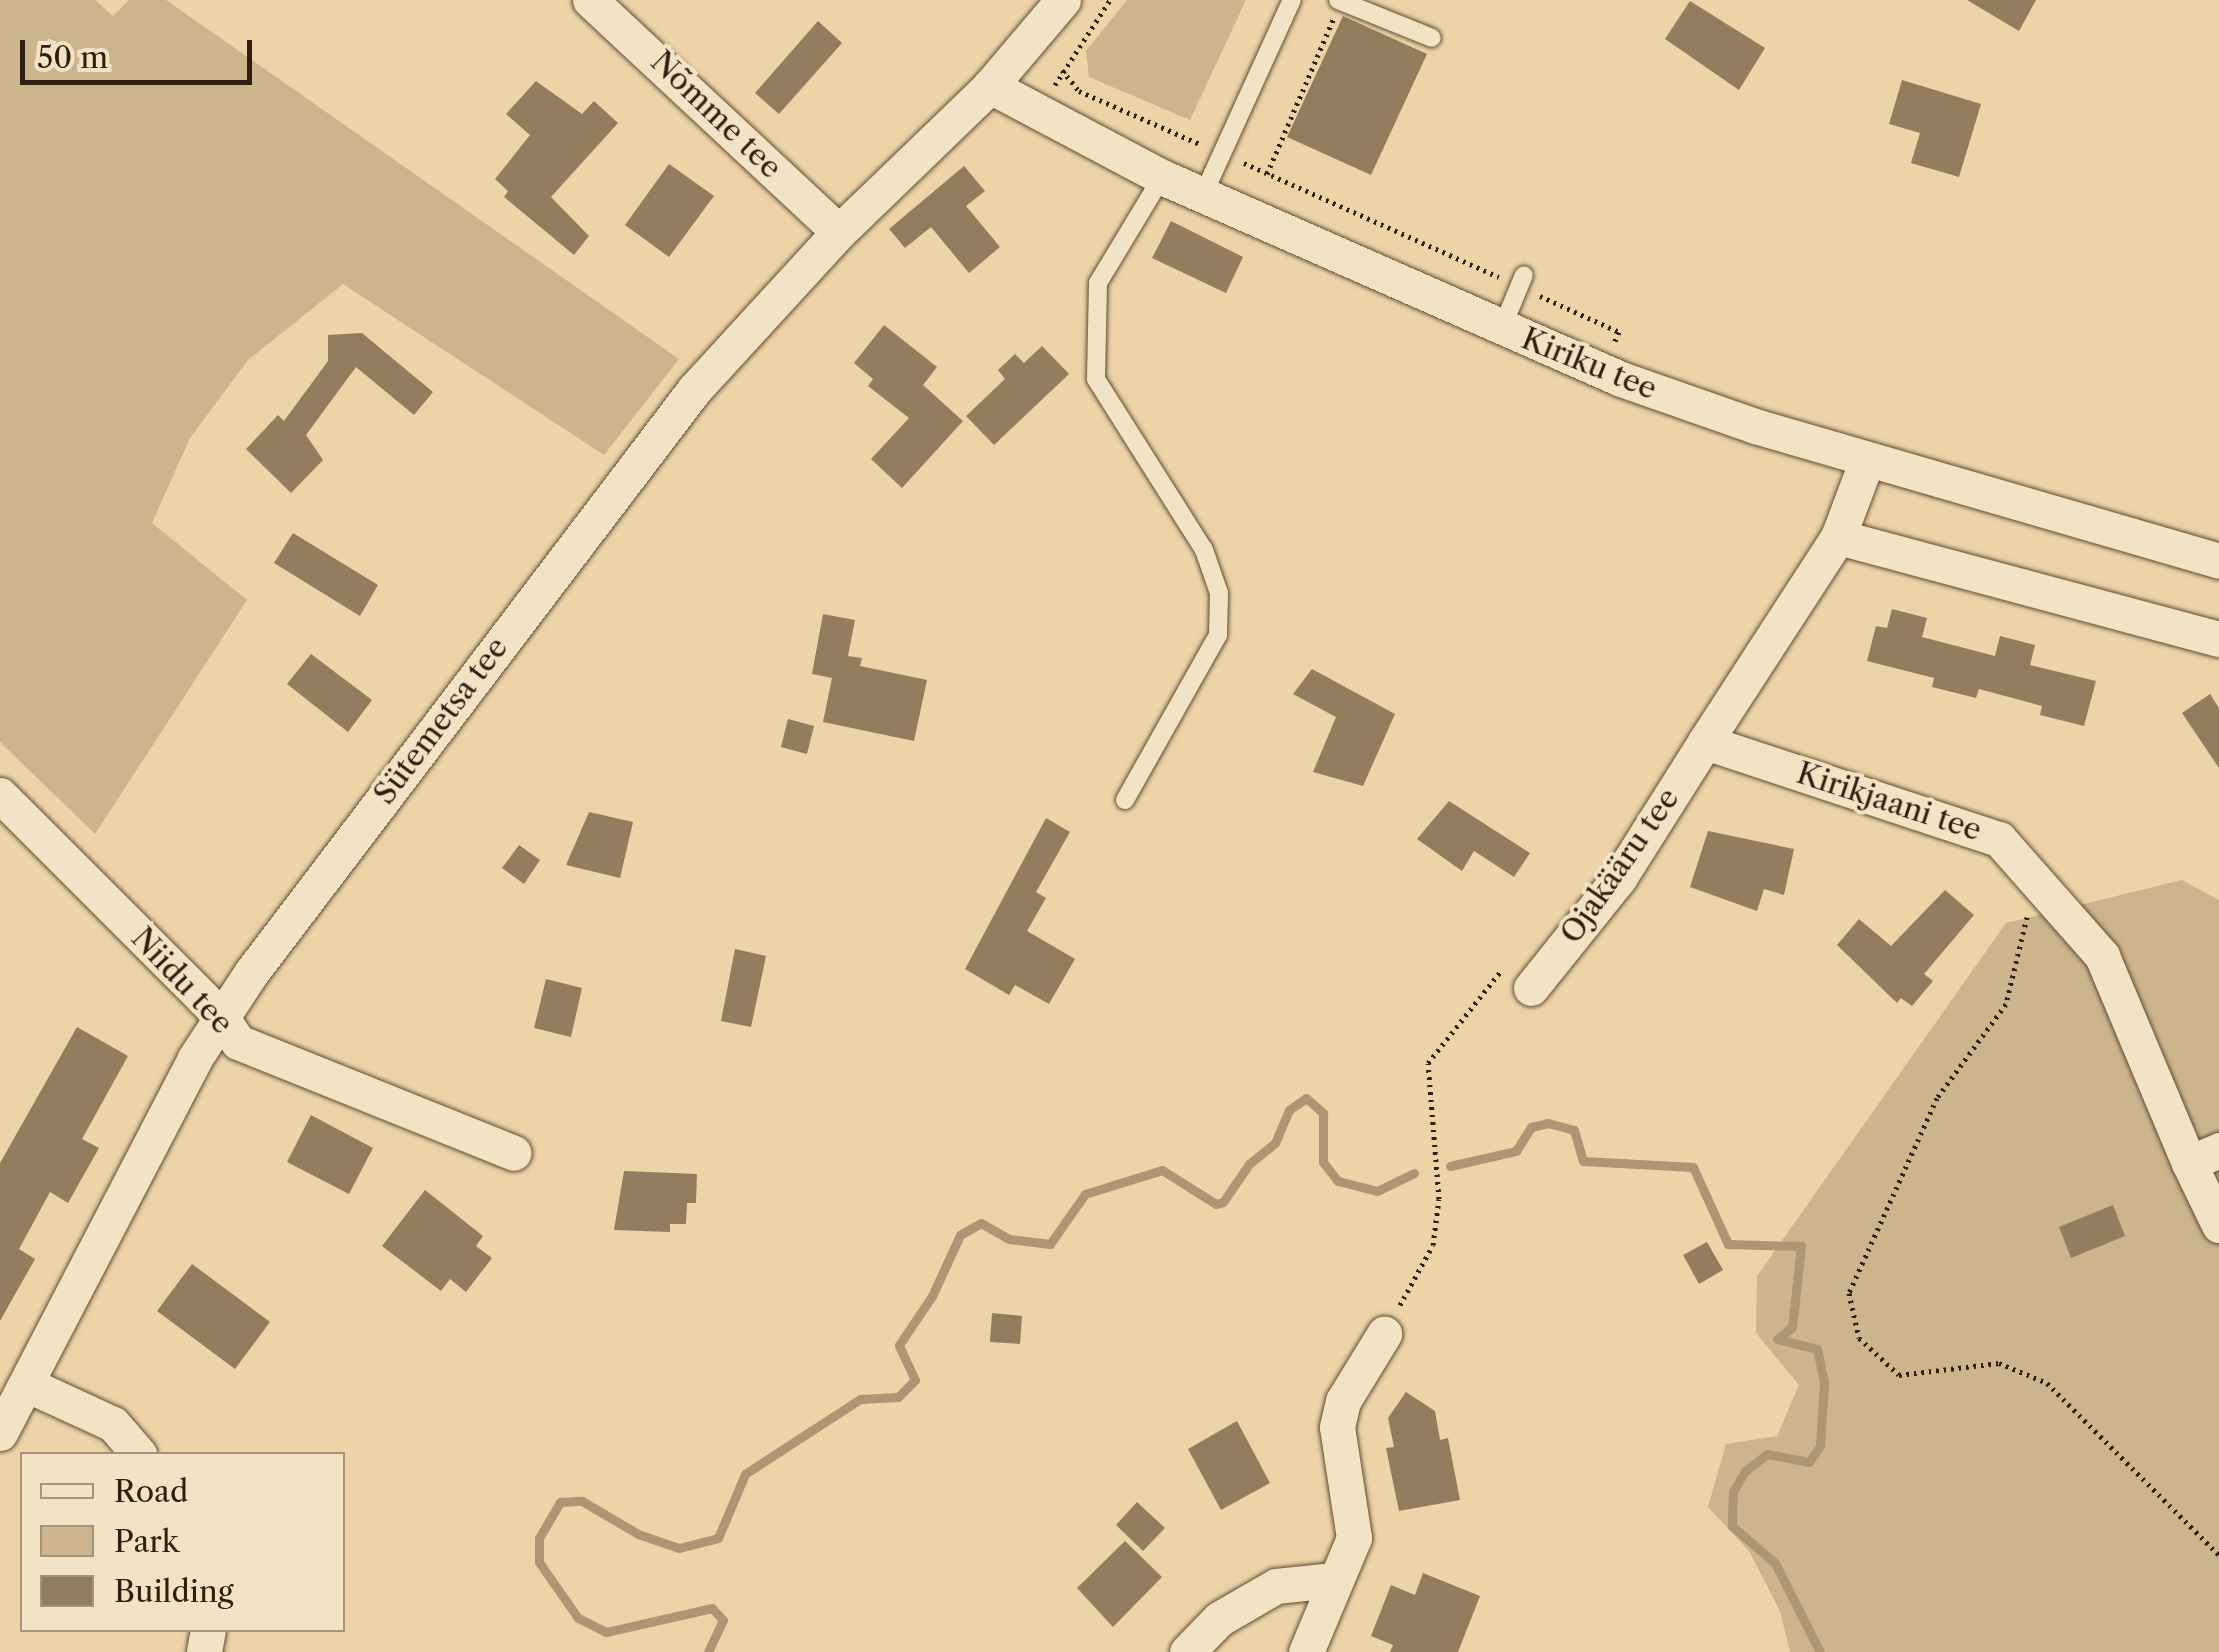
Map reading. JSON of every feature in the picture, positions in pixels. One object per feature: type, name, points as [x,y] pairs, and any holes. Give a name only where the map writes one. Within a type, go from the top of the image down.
[{"type":"street","name":"Nõmme tee","points":[[590,0],[838,232]]},
{"type":"street","name":"Sütemetsa tee","points":[[0,1433],[221,1016],[694,390],[838,232],[990,86],[1063,0]]},
{"type":"street","name":"Kiriku tee","points":[[990,86],[1036,116],[1162,177],[1601,370],[1867,460],[2219,561]]},
{"type":"street","points":[[1705,742],[1838,537],[1867,460]]},
{"type":"street","points":[[1838,537],[2219,639]]},
{"type":"street","name":"Ojakääru tee","points":[[1530,988],[1620,878],[1705,742]]},
{"type":"street","name":"Kirikjaani tee","points":[[1705,742],[1999,839],[2102,956],[2204,1157],[2219,1225]]},
{"type":"street","name":"Niidu tee","points":[[0,795],[221,1016],[238,1042],[514,1152]]},
{"type":"street","points":[[1306,1652],[1332,1580],[1354,1538],[1337,1427],[1344,1401],[1384,1334]]},
{"type":"street","points":[[26,1384],[113,1424],[137,1452]]},
{"type":"street","points":[[1187,1652],[1219,1620],[1276,1586],[1332,1580]]},
{"type":"lane","points":[[1203,194],[1292,0]]},
{"type":"lane","points":[[1340,1],[1432,38]]},
{"type":"lane","points":[[1124,800],[1218,635],[1218,593],[1204,550],[1096,378],[1098,284],[1162,177]]},
{"type":"lane","points":[[1502,328],[1522,281]]},
{"type":"path","points":[[1036,116],[1110,0]]},
{"type":"path","points":[[1267,174],[1340,1]]},
{"type":"path","points":[[1062,70],[1079,91],[1522,281],[1620,332],[1601,370]]},
{"type":"path","points":[[2030,904],[2006,1004],[1937,1098],[1850,1293],[1860,1338],[1900,1375],[1998,1363],[2046,1383],[2219,1555]]},
{"type":"path","points":[[1384,1334],[1433,1244],[1438,1199],[1428,1063],[1442,1042]]},
{"type":"green space","points":[[0,0],[95,0],[113,16],[129,0],[166,0],[679,359],[604,455],[343,284],[248,360],[190,438],[152,523],[247,600],[95,834],[0,742]]},
{"type":"green space","points":[[1127,0],[1246,0],[1190,120],[1089,77],[1086,51]]},
{"type":"green space","points":[[2182,880],[2219,900],[2219,1652],[1790,1652],[1780,1611],[1749,1551],[1708,1507],[1726,1444],[1777,1436],[1799,1385],[1756,1333],[1757,1276],[2006,923]]},
{"type":"building","points":[[1967,0],[2036,0],[2019,31]]},
{"type":"building","points":[[1690,1],[1765,48],[1739,90],[1665,39]]},
{"type":"building","points":[[1343,16],[1427,54],[1371,175],[1287,137]]},
{"type":"building","points":[[818,21],[842,43],[779,114],[755,93]]},
{"type":"building","points":[[1902,80],[1981,104],[1959,177],[1911,163],[1920,133],[1889,124]]},
{"type":"building","points":[[536,81],[582,114],[594,101],[618,123],[551,197],[589,236],[574,255],[504,197],[508,191],[495,179],[530,135],[506,114]]},
{"type":"building","points":[[669,164],[714,196],[669,257],[625,225]]},
{"type":"building","points":[[964,166],[985,191],[966,206],[1000,247],[969,273],[931,227],[905,248],[889,229]]},
{"type":"building","points":[[1171,221],[1243,257],[1226,293],[1152,258]]},
{"type":"building","points":[[884,325],[937,367],[923,385],[963,421],[902,488],[871,459],[909,418],[868,386],[873,379],[854,363]]},
{"type":"building","points":[[362,333],[433,392],[414,415],[356,367],[306,435],[323,460],[291,493],[246,449],[278,415],[284,421],[328,361],[328,335]]},
{"type":"building","points":[[1042,346],[1069,374],[994,445],[966,416],[1005,379],[998,370],[1015,354],[1024,363]]},
{"type":"building","points":[[293,533],[378,585],[360,616],[274,563]]},
{"type":"building","points":[[1892,609],[1927,618],[1922,637],[1995,656],[2000,636],[2035,645],[2030,665],[2096,681],[2084,726],[2040,715],[2042,706],[1979,689],[1976,698],[1932,687],[1934,678],[1867,661],[1876,626],[1887,628]]},
{"type":"building","points":[[823,614],[855,620],[848,656],[862,658],[860,666],[927,680],[914,741],[823,722],[832,678],[812,674]]},
{"type":"building","points":[[311,654],[372,700],[348,732],[287,684]]},
{"type":"building","points":[[1312,669],[1395,714],[1363,786],[1313,772],[1336,717],[1293,694]]},
{"type":"building","points":[[2210,694],[2219,708],[2219,768],[2182,713]]},
{"type":"building","points":[[788,719],[814,726],[807,754],[781,747]]},
{"type":"building","points":[[1449,801],[1530,853],[1514,877],[1474,851],[1462,871],[1417,839]]},
{"type":"building","points":[[589,812],[633,822],[620,878],[566,865]]},
{"type":"building","points":[[1046,818],[1070,832],[1036,892],[1046,898],[1027,931],[1075,959],[1049,1004],[1015,985],[1009,995],[965,969]]},
{"type":"building","points":[[1708,831],[1794,849],[1784,895],[1764,889],[1757,911],[1690,887]]},
{"type":"building","points":[[519,845],[540,860],[524,884],[502,868]]},
{"type":"building","points":[[1945,890],[1974,915],[1924,974],[1933,981],[1912,1006],[1901,998],[1897,1003],[1837,945],[1859,919],[1891,946]]},
{"type":"building","points":[[735,949],[766,956],[751,1027],[721,1021]]},
{"type":"building","points":[[546,979],[582,988],[571,1037],[534,1028]]},
{"type":"building","points":[[77,1027],[128,1056],[82,1139],[99,1148],[68,1203],[50,1192],[19,1249],[35,1259],[0,1321],[0,1163]]},
{"type":"building","points":[[311,1115],[373,1148],[349,1194],[287,1162]]},
{"type":"building","points":[[624,1171],[697,1174],[696,1203],[687,1203],[686,1224],[670,1224],[670,1232],[614,1230]]},
{"type":"building","points":[[425,1190],[483,1236],[476,1246],[492,1258],[466,1292],[450,1279],[441,1291],[382,1246]]},
{"type":"building","points":[[2113,1205],[2125,1236],[2071,1258],[2059,1227]]},
{"type":"building","points":[[1707,1242],[1723,1270],[1699,1284],[1683,1255]]},
{"type":"building","points":[[192,1264],[270,1322],[235,1369],[157,1311]]},
{"type":"building","points":[[992,1313],[1022,1316],[1020,1344],[990,1342]]},
{"type":"building","points":[[1406,1392],[1435,1411],[1440,1440],[1448,1438],[1460,1500],[1399,1511],[1386,1448],[1394,1447],[1388,1418]]},
{"type":"building","points":[[1237,1421],[1270,1483],[1221,1510],[1188,1449]]},
{"type":"building","points":[[1137,1502],[1165,1528],[1143,1551],[1116,1525]]},
{"type":"building","points":[[1125,1541],[1162,1577],[1113,1627],[1077,1588]]},
{"type":"building","points":[[1423,1573],[1480,1596],[1458,1652],[1390,1652],[1393,1645],[1371,1636],[1391,1585],[1415,1595]]},
{"type":"waterway","points":[[708,1652],[723,1620],[712,1608],[606,1632],[578,1618],[539,1562],[539,1538],[560,1502],[582,1501],[638,1534],[679,1548],[718,1538],[745,1474],[860,1399],[898,1397],[915,1380],[899,1345],[932,1296],[960,1235],[981,1223],[1009,1239],[1050,1244],[1085,1194],[1162,1170],[1216,1204],[1223,1202],[1249,1164],[1275,1143],[1289,1110],[1306,1098],[1323,1113],[1323,1162],[1338,1181],[1377,1191],[1414,1173]]},
{"type":"waterway","points":[[1450,1166],[1516,1151],[1531,1127],[1548,1123],[1574,1130],[1583,1161],[1693,1167],[1728,1244],[1801,1246],[1792,1327],[1777,1339],[1817,1349],[1824,1383],[1820,1446],[1809,1462],[1767,1454],[1745,1471],[1733,1492],[1732,1526],[1775,1563],[1820,1652]]}]
